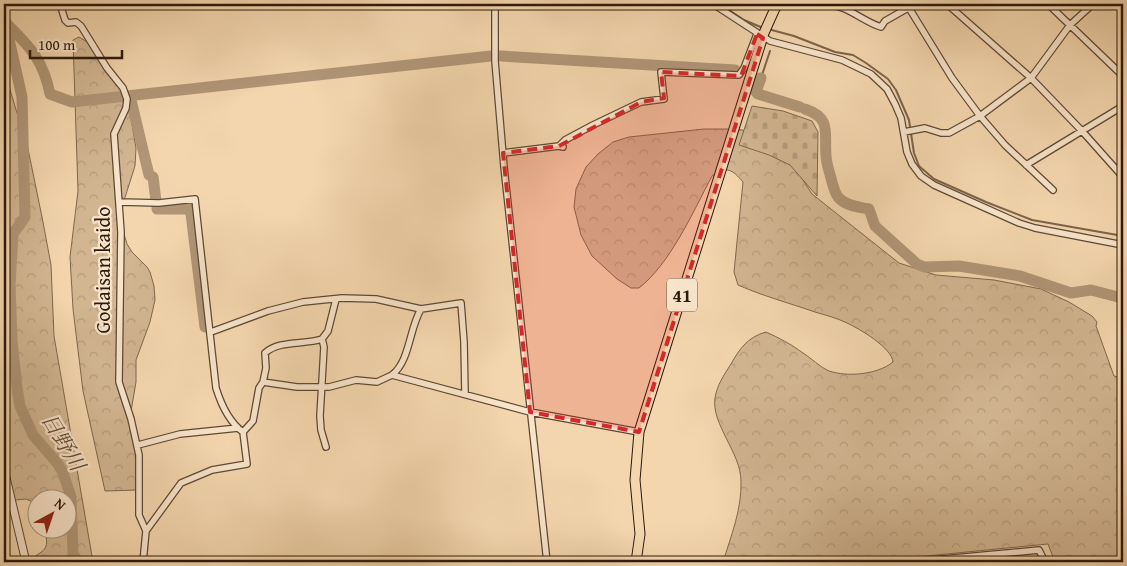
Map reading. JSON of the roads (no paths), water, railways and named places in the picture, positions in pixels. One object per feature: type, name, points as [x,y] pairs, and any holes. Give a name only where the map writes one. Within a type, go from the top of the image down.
[{"type":"main road","name":"41","points":[[636,562],[640,534],[635,480],[639,432],[761,35],[777,4]]},
{"type":"street","name":"Godaisan kaido","points":[[60,4],[65,20],[68,23],[76,22],[81,26],[123,88],[126,96],[126,108],[114,134],[120,202],[119,382],[138,444],[140,470],[139,515],[146,531],[143,562]]},
{"type":"street","points":[[495,4],[495,61],[503,153],[547,562]]},
{"type":"street","points":[[713,4],[770,41],[842,60],[871,74],[887,90],[895,104],[905,132],[907,152],[912,164],[921,176],[934,185],[1019,223],[1035,228],[1123,245]]},
{"type":"street","points":[[822,4],[833,4],[845,8],[872,24],[881,27],[885,21],[912,6],[952,78],[980,116],[1005,145],[1054,190]]},
{"type":"street","points":[[947,4],[1031,78],[1123,177]]},
{"type":"street","points":[[1048,4],[1123,76]]},
{"type":"street","points":[[905,132],[925,128],[941,133],[949,133],[980,116],[1031,78],[1070,25],[1093,4]]},
{"type":"street","points":[[503,153],[561,147],[565,140],[641,102],[664,98],[661,72],[739,76],[742,74],[761,35]]},
{"type":"street","points":[[1026,165],[1123,106]]},
{"type":"street","points":[[120,202],[159,203],[195,199],[216,388],[225,411],[241,430],[247,464],[212,470],[181,483],[146,531]]},
{"type":"street","points":[[210,332],[292,304],[336,298],[376,299],[421,309],[461,303],[465,394]]},
{"type":"street","points":[[138,444],[180,434],[241,430],[254,421],[259,388],[263,382],[266,368],[266,353],[279,346],[313,342],[322,339],[328,331],[336,298]]},
{"type":"street","points":[[263,382],[322,388],[356,380],[377,382],[397,372],[403,363],[413,327],[421,309]]},
{"type":"street","points":[[322,339],[324,347],[320,423],[326,447]]},
{"type":"street","points":[[392,375],[427,386],[465,394],[530,412],[639,432]]},
{"type":"street","points":[[4,469],[26,562]]},
{"type":"street","points":[[921,562],[967,560],[1039,550],[1045,562]]},
{"type":"street","points":[[1009,553],[1010,562]]},
{"type":"waterway","points":[[720,4],[744,20],[763,28]]},
{"type":"waterway","name":"日野川","points":[[4,17],[22,97],[25,217],[13,234],[10,285],[12,341],[17,388],[20,406],[33,435],[58,464],[63,473],[71,497],[73,553],[78,562]]},
{"type":"waterway","points":[[6,23],[22,39],[39,62],[50,94],[72,102],[491,56]]},
{"type":"waterway","points":[[768,29],[794,36],[835,52],[853,55],[888,79],[896,90],[909,120],[914,153],[919,166],[934,179],[1032,220],[1123,236]]},
{"type":"waterway","points":[[761,78],[770,51]]},
{"type":"waterway","points":[[501,56],[735,70]]},
{"type":"waterway","points":[[760,78],[756,92],[758,94],[800,107]]},
{"type":"waterway","points":[[130,96],[149,175],[153,177],[156,201]]},
{"type":"waterway","points":[[805,109],[819,117],[825,127],[827,162],[837,195],[846,203],[869,209],[875,226],[917,264],[924,267],[959,266],[1020,276],[1071,293],[1091,290],[1118,297]]},
{"type":"waterway","points":[[157,207],[157,209],[189,209],[205,327]]}]
